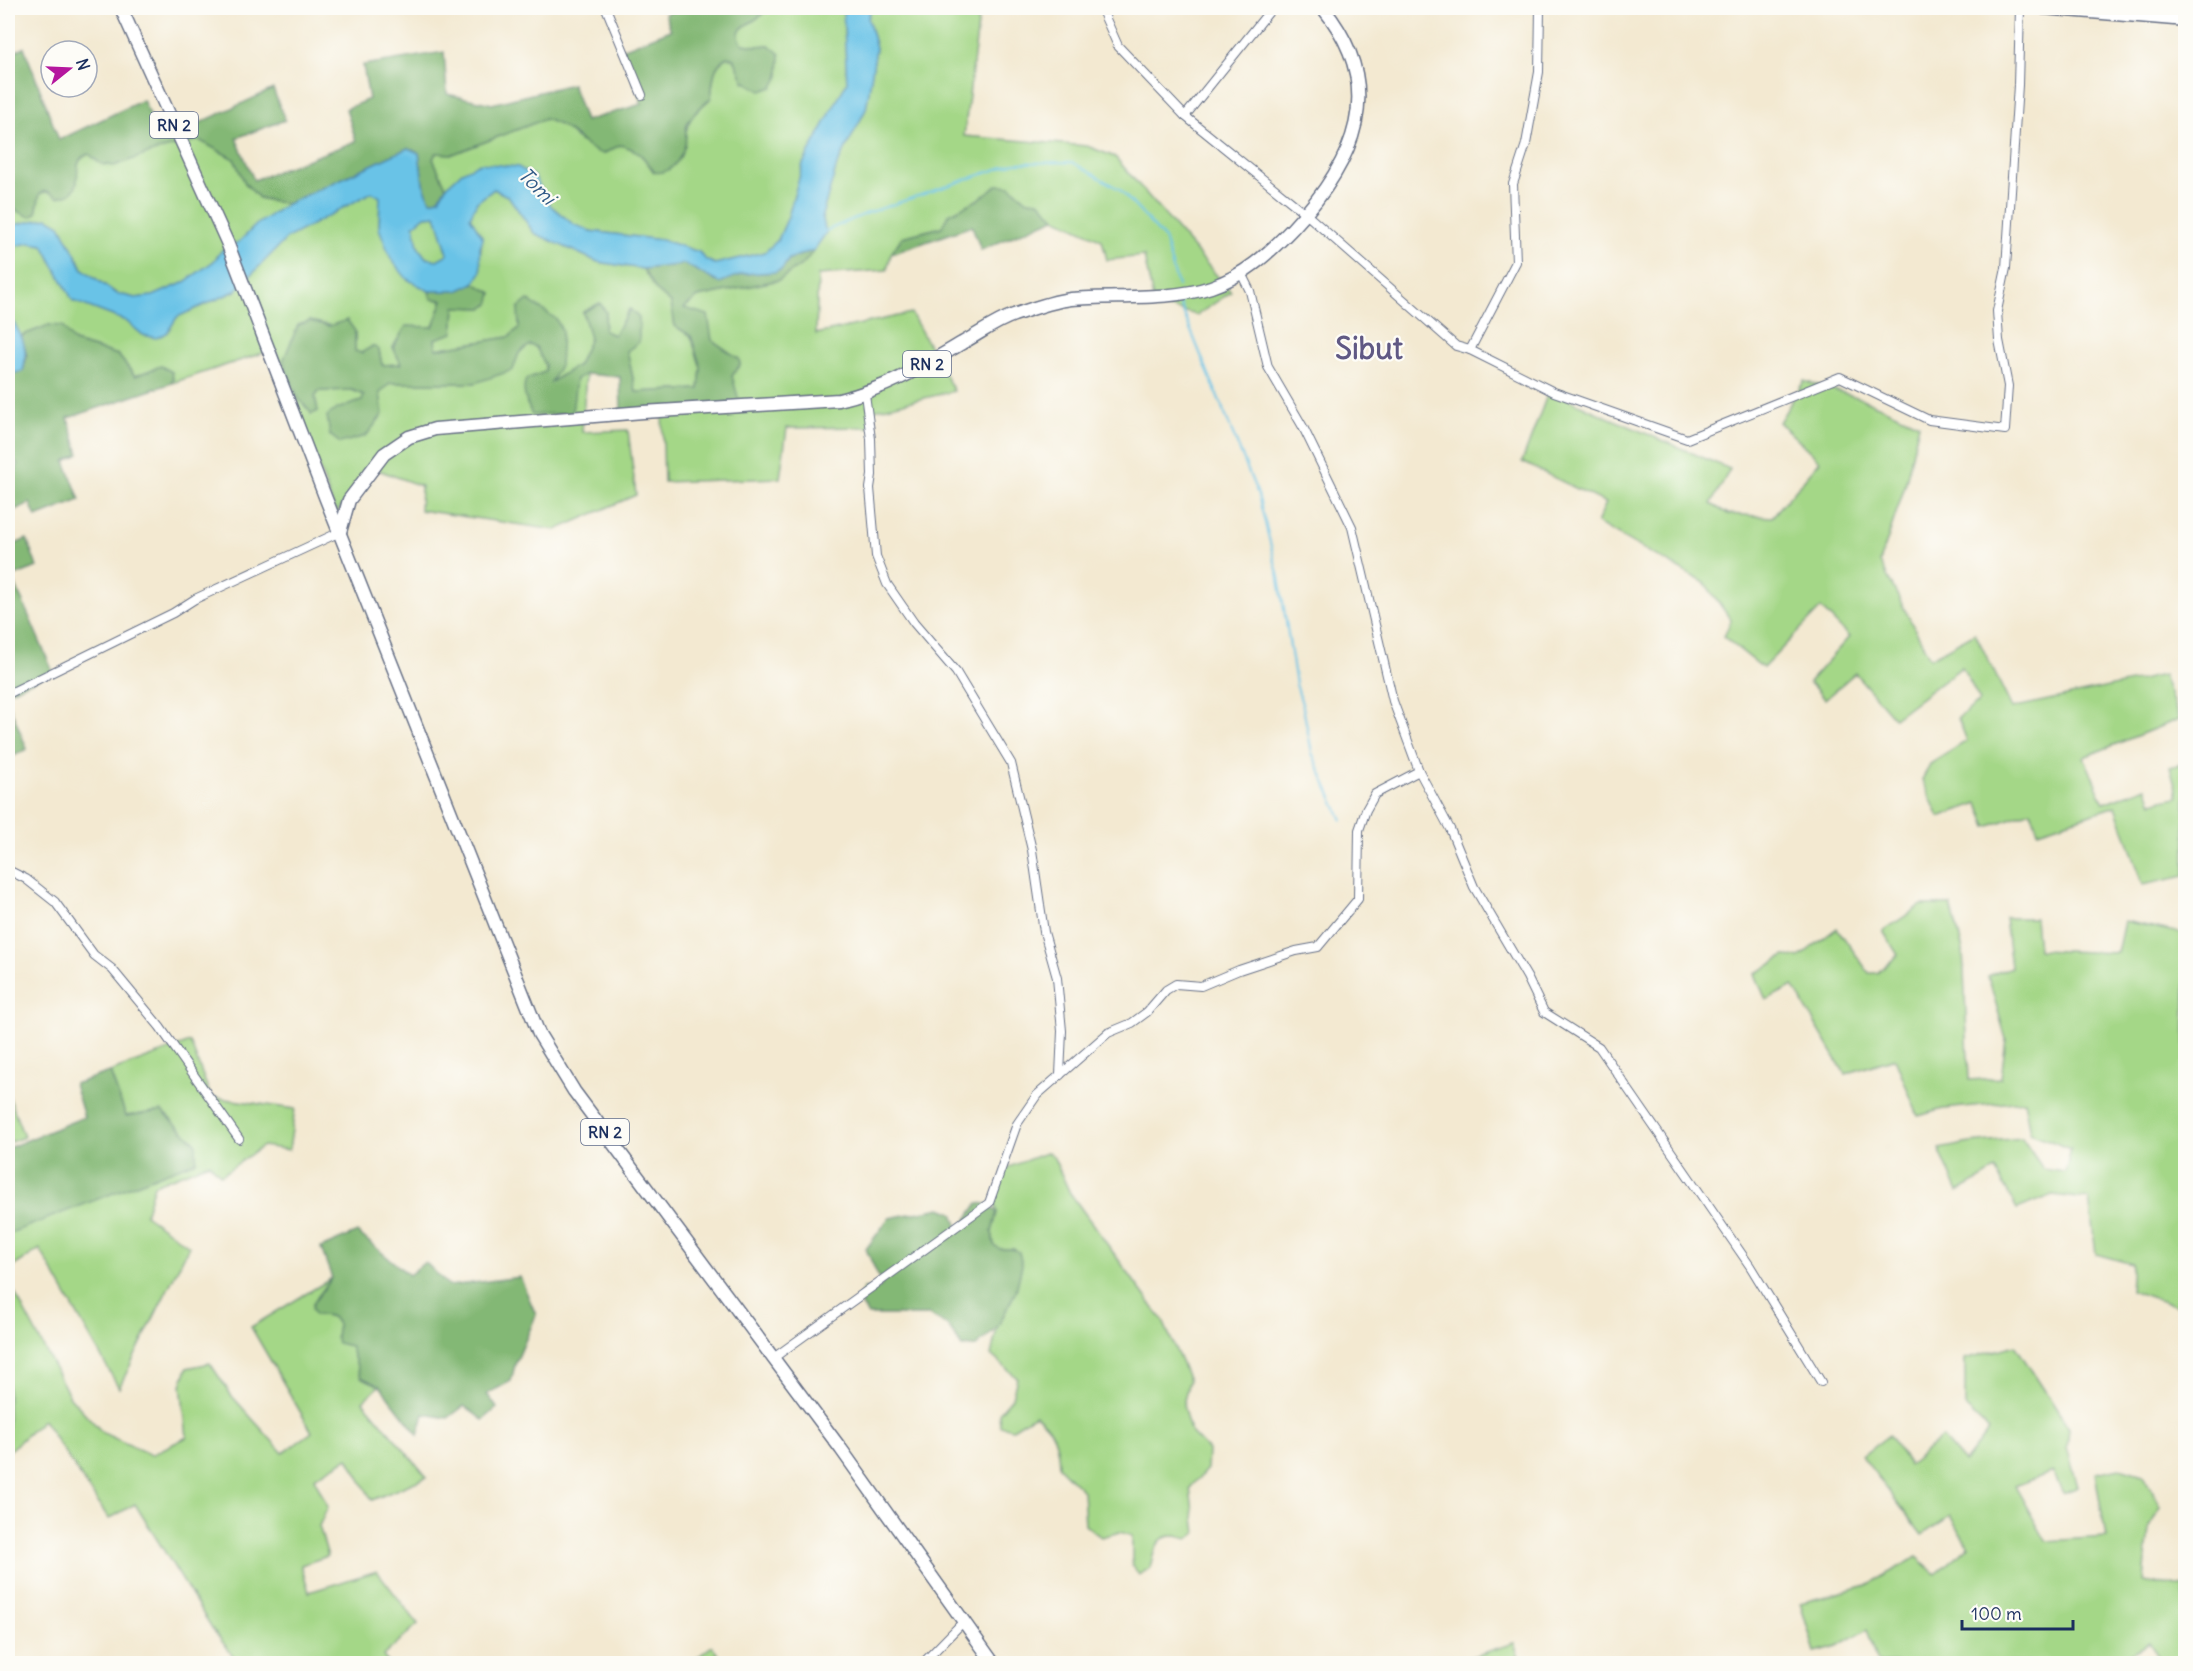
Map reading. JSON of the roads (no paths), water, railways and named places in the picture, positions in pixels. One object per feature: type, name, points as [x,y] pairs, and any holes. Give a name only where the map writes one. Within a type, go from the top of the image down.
[{"type":"main road","name":"RN 2","points":[[121,8],[242,278],[539,1034],[574,1091],[841,1449],[994,1664]]},
{"type":"main road","name":"RN 2","points":[[340,532],[349,500],[384,454],[409,437],[435,429],[643,412],[839,400],[865,394],[905,377],[1012,315],[1068,299],[1161,295],[1196,291],[1212,287],[1241,273],[1258,262],[1306,214],[1348,152],[1356,128],[1358,85],[1355,64],[1345,39],[1323,8]]},
{"type":"main road","points":[[2043,8],[2140,11],[2186,20]]},
{"type":"street","points":[[606,8],[642,95]]},
{"type":"street","points":[[1101,8],[1118,46],[1185,116],[1306,214],[1456,346],[1470,350],[1554,392],[1687,439],[1840,377],[1929,420],[2005,430],[2008,386],[1999,340],[1997,311],[2006,268],[2018,85],[2020,8]]},
{"type":"street","points":[[1185,116],[1272,8]]},
{"type":"street","points":[[1470,350],[1516,262],[1513,184],[1526,144],[1539,72],[1540,8]]},
{"type":"street","points":[[1241,273],[1250,291],[1268,367],[1303,427],[1352,527],[1393,701],[1419,771],[1450,829],[1474,887],[1527,977],[1544,1012],[1599,1047],[1750,1266],[1821,1382]]},
{"type":"street","points":[[865,394],[871,439],[870,488],[876,556],[887,584],[914,622],[956,672],[1011,763],[1032,850],[1044,932],[1057,978],[1062,1031],[1060,1075]]},
{"type":"street","points":[[8,693],[173,613],[195,599],[340,532]]},
{"type":"street","points":[[772,1359],[988,1203],[1017,1124],[1037,1095],[1108,1033],[1132,1023],[1147,1012],[1166,990],[1176,984],[1201,986],[1239,970],[1296,951],[1318,947],[1358,899],[1359,830],[1365,810],[1376,794],[1419,771]]},
{"type":"street","points":[[8,870],[26,879],[55,902],[94,955],[112,969],[160,1027],[239,1139]]},
{"type":"street","points":[[921,1664],[964,1621]]},
{"type":"water","name":"Tomi","points":[[843,8],[871,8],[868,19],[876,48],[866,109],[837,165],[822,215],[826,233],[814,250],[789,259],[782,269],[776,272],[742,274],[719,283],[685,264],[643,269],[598,262],[534,233],[509,197],[494,189],[477,202],[470,217],[483,238],[480,248],[481,272],[474,283],[457,291],[429,291],[407,279],[391,259],[379,228],[380,197],[372,192],[287,238],[235,291],[177,317],[167,333],[156,338],[143,335],[126,321],[73,301],[43,245],[30,243],[8,247],[8,226],[48,218],[60,225],[83,269],[115,293],[135,298],[153,296],[183,283],[214,261],[222,250],[239,242],[256,225],[287,204],[408,148],[419,153],[423,183],[430,201],[439,199],[446,187],[462,172],[480,163],[518,167],[534,176],[551,206],[573,224],[590,231],[662,240],[699,252],[706,260],[715,264],[765,252],[778,240],[788,217],[803,164],[847,82]],"holes":[[[436,215],[448,254],[437,260],[426,258],[418,247],[414,225],[425,216]]]},
{"type":"water","points":[[8,312],[23,340],[25,362],[23,371],[8,375]]},
{"type":"waterway","points":[[823,232],[865,214],[1015,163],[1072,162],[1119,189],[1164,238],[1178,286]]},
{"type":"waterway","points":[[1178,299],[1258,495],[1279,578],[1296,684],[1312,753],[1342,820]]},
{"type":"district","name":"Sibut","points":[[1369,349]]}]
